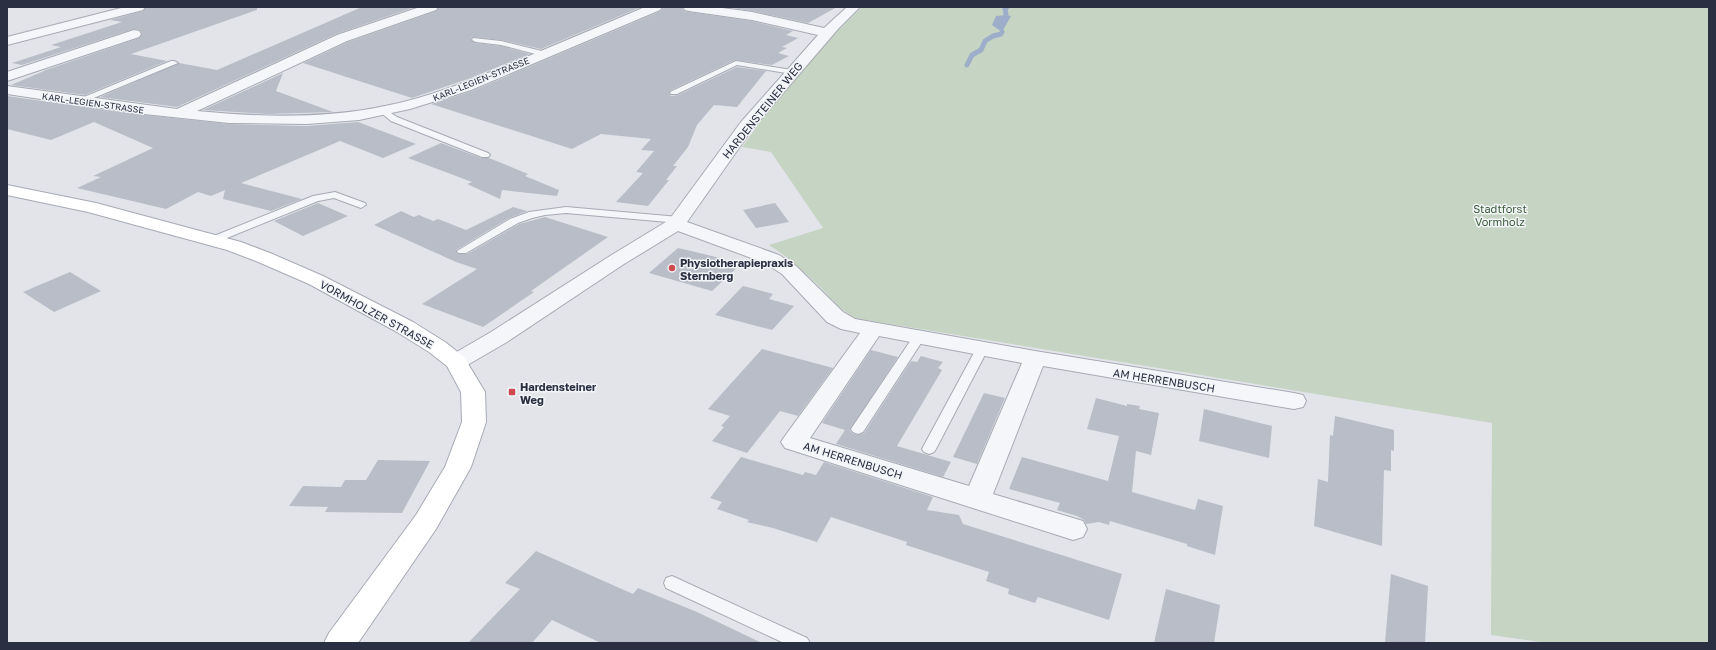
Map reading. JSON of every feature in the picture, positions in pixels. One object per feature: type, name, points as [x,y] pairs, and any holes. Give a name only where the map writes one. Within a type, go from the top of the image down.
[{"type":"main road","name":"VORMHOLZER STRASSE","points":[[7,190],[90,207],[213,240],[263,257],[316,280],[405,327],[437,347],[456,362],[473,392],[474,422],[458,467],[426,522],[340,643]]},
{"type":"street","points":[[7,41],[138,7]]},
{"type":"street","points":[[179,114],[342,38],[432,7]]},
{"type":"street","name":"KARL-LEGIEN-STRASSE","points":[[7,90],[76,102],[179,114],[251,120],[287,120],[338,117],[383,111],[437,97],[656,7]]},
{"type":"street","points":[[689,7],[752,16],[828,33]]},
{"type":"street","name":"HARDENSTEINER WEG","points":[[456,362],[499,338],[617,260],[678,222],[747,125],[792,72],[854,7]]},
{"type":"street","points":[[7,77],[134,34]]},
{"type":"street","name":"AM HERRENBUSCH","points":[[678,222],[772,259],[789,270],[835,317],[849,324],[982,349],[1294,401]]},
{"type":"street","name":"AM HERRENBUSCH","points":[[874,328],[794,442],[1073,528]]},
{"type":"street","points":[[976,499],[1035,358]]},
{"type":"lane","points":[[476,40],[501,43],[543,54]]},
{"type":"lane","points":[[76,102],[174,63]]},
{"type":"lane","points":[[674,92],[736,63],[792,72]]},
{"type":"lane","points":[[383,111],[394,119],[485,155]]},
{"type":"lane","points":[[213,240],[316,198],[335,195],[361,205]]},
{"type":"lane","points":[[462,251],[514,221],[529,215],[545,212],[566,210],[678,222]]},
{"type":"lane","points":[[858,429],[919,337]]},
{"type":"lane","points":[[929,450],[982,349]]},
{"type":"lane","points":[[672,583],[801,643]]},
{"type":"green space","name":"Stadtforst Vormholz","points":[[862,7],[1709,7],[1709,643],[1548,643],[1491,635],[1492,423],[853,318],[849,315],[803,271],[769,245],[823,228],[771,152],[742,147],[765,115],[811,57]]},
{"type":"water","points":[[996,16],[1011,16],[1002,32],[992,25]]},
{"type":"building","points":[[146,7],[257,7],[257,10],[131,54],[167,61],[85,95],[11,85],[43,71],[139,38],[142,33],[139,30],[134,29],[22,65],[12,63],[61,47],[51,45],[122,22],[110,20],[143,11]]},
{"type":"building","points":[[362,7],[415,7],[336,34],[177,107],[100,97],[179,63],[217,70]]},
{"type":"building","points":[[439,7],[641,7],[541,49],[501,40],[472,37],[471,40],[476,43],[501,46],[530,54],[468,79],[412,98],[303,63],[348,42],[436,11]]},
{"type":"building","points":[[663,7],[682,7],[684,11],[689,12],[752,21],[793,31],[786,35],[798,38],[782,47],[787,48],[778,53],[789,56],[772,65],[735,60],[669,91],[671,96],[678,95],[737,67],[766,71],[737,107],[714,105],[697,125],[688,147],[673,166],[677,166],[666,180],[669,180],[648,206],[616,202],[643,173],[636,172],[654,151],[641,150],[651,139],[601,134],[572,149],[431,104],[472,91],[661,11]]},
{"type":"building","points":[[726,7],[837,7],[808,23]]},
{"type":"building","points":[[283,73],[276,91],[333,112],[268,114],[203,110]]},
{"type":"building","points":[[7,96],[135,114],[229,124],[307,126],[358,122],[416,144],[383,158],[340,141],[241,183],[302,199],[271,211],[223,199],[225,190],[211,196],[198,192],[166,209],[77,188],[101,177],[93,176],[153,148],[94,122],[51,140],[7,129]]},
{"type":"building","points":[[441,143],[481,158],[489,158],[528,174],[525,176],[559,190],[557,196],[502,190],[500,199],[467,184],[472,182],[408,158]]},
{"type":"building","points":[[318,203],[348,216],[303,236],[274,221]]},
{"type":"building","points":[[775,203],[789,222],[756,228],[743,210]]},
{"type":"building","points":[[513,207],[527,211],[509,218],[456,250],[457,254],[467,254],[519,224],[545,217],[608,237],[531,291],[534,292],[483,327],[422,304],[477,269],[456,262],[374,225],[401,211],[414,217],[419,215],[433,221],[438,219],[466,230]]},
{"type":"building","points":[[678,248],[741,264],[712,291],[649,273]]},
{"type":"building","points":[[70,272],[101,291],[54,312],[23,292]]},
{"type":"building","points":[[743,286],[773,294],[769,299],[794,306],[772,330],[715,315]]},
{"type":"building","points":[[762,349],[833,368],[798,416],[780,411],[747,453],[712,441],[724,427],[721,426],[730,416],[708,409]]},
{"type":"building","points":[[871,350],[898,357],[850,430],[852,433],[857,435],[864,433],[911,361],[917,362],[921,356],[943,362],[938,368],[942,370],[897,446],[951,462],[943,477],[836,444],[845,430],[822,423]]},
{"type":"building","points":[[984,393],[1005,398],[977,464],[953,457]]},
{"type":"building","points":[[1096,398],[1127,406],[1127,404],[1140,406],[1139,409],[1159,413],[1151,455],[1136,451],[1132,492],[1195,510],[1198,499],[1223,506],[1215,555],[1187,546],[1187,544],[1110,521],[1109,525],[1099,522],[1086,524],[1084,520],[1077,516],[1057,510],[1060,503],[1009,489],[1022,457],[1108,481],[1119,436],[1087,429]]},
{"type":"building","points":[[1204,409],[1272,426],[1269,458],[1199,441]]},
{"type":"building","points":[[1335,416],[1394,430],[1394,451],[1391,450],[1391,471],[1384,470],[1382,546],[1314,526],[1318,479],[1328,482],[1330,435],[1333,436]]},
{"type":"building","points":[[741,457],[803,475],[805,472],[816,475],[824,462],[933,497],[927,510],[959,515],[963,524],[1122,574],[1109,620],[1038,597],[1035,603],[1008,594],[1009,589],[986,581],[989,572],[906,545],[907,542],[831,517],[817,542],[773,528],[747,522],[749,520],[717,509],[722,502],[710,498]]},
{"type":"building","points":[[378,460],[430,461],[402,513],[325,512],[328,507],[289,506],[303,486],[341,487],[345,480],[366,480]]},
{"type":"building","points":[[536,551],[633,594],[638,588],[697,612],[762,643],[601,643],[552,620],[532,643],[468,643],[520,589],[505,583]]},
{"type":"building","points":[[1391,574],[1428,586],[1425,643],[1385,643]]},
{"type":"building","points":[[1166,589],[1220,605],[1214,643],[1154,643]]},
{"type":"waterway","points":[[1006,15],[1005,8],[1007,7]]},
{"type":"waterway","points":[[967,65],[972,55],[981,50],[985,41],[993,36],[1001,34],[1002,32]]},
{"type":"place","name":"Physiotherapiepraxis Sternberg","points":[[672,268]]},
{"type":"place","name":"Hardensteiner Weg","points":[[512,392]]}]
